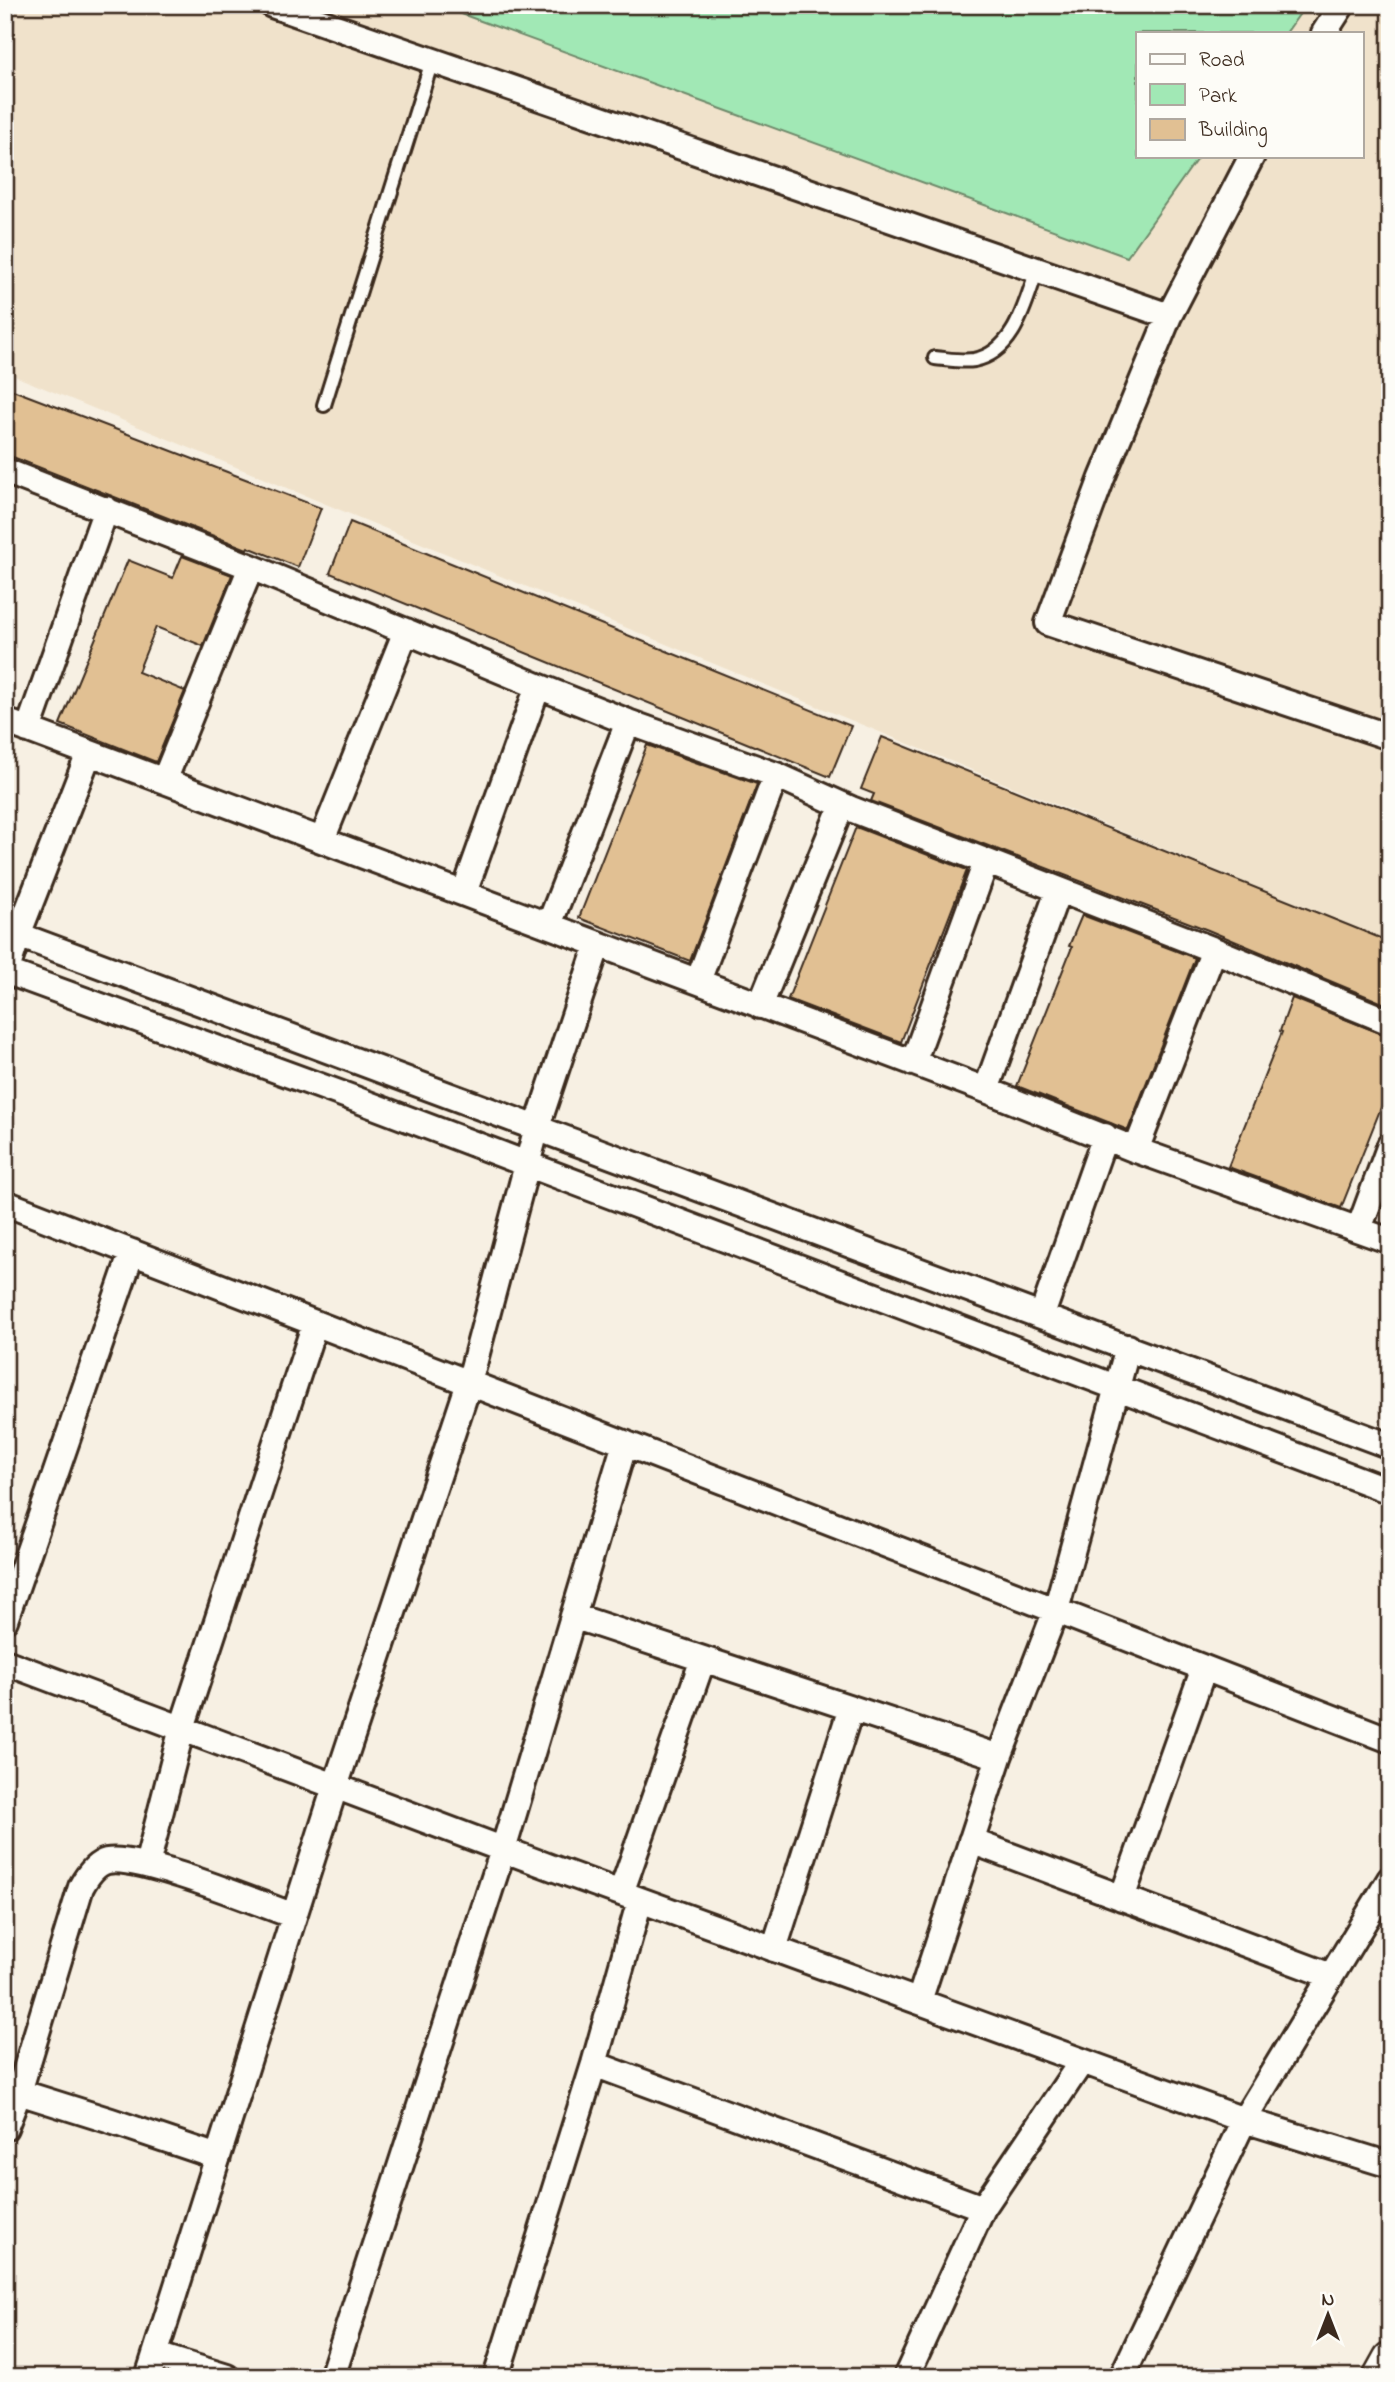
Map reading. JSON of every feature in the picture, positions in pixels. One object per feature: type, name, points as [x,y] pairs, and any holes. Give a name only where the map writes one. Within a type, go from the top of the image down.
[{"type":"main road","points":[[1381,2376],[1390,2359]]},
{"type":"street","points":[[272,5],[1170,316]]},
{"type":"street","points":[[1325,32],[1342,5]]},
{"type":"street","points":[[1251,158],[1170,316],[1102,478],[1048,623],[1390,737]]},
{"type":"street","points":[[8,479],[106,509],[628,722],[776,775],[842,805],[1214,950],[1390,1022]]},
{"type":"street","points":[[106,509],[17,726],[986,1090],[1136,1150],[1390,1241]]},
{"type":"street","points":[[164,781],[251,567]]},
{"type":"street","points":[[322,840],[405,631]]},
{"type":"street","points":[[464,893],[538,686]]},
{"type":"street","points":[[549,925],[628,722]]},
{"type":"street","points":[[89,753],[12,932],[6,973],[528,1165],[1390,1491]]},
{"type":"street","points":[[698,981],[776,775]]},
{"type":"street","points":[[760,1006],[842,805]]},
{"type":"street","points":[[913,1063],[986,862]]},
{"type":"street","points":[[986,1090],[1058,891]]},
{"type":"street","points":[[12,932],[1390,1446]]},
{"type":"street","points":[[227,2377],[152,2366],[335,1787],[469,1383],[537,1127],[598,944]]},
{"type":"street","points":[[1136,1150],[1214,950]]},
{"type":"street","points":[[1042,1315],[1105,1136]]},
{"type":"street","points":[[1359,1229],[1390,1145]]},
{"type":"street","points":[[5,1203],[1390,1740]]},
{"type":"street","points":[[5,1620],[132,1252]]},
{"type":"street","points":[[147,1865],[182,1728],[315,1323]]},
{"type":"street","points":[[919,2001],[999,1757],[1056,1610],[1128,1348]]},
{"type":"street","points":[[332,2377],[503,1850],[625,1443]]},
{"type":"street","points":[[573,1616],[999,1757]]},
{"type":"street","points":[[496,2377],[594,2064],[631,1897],[703,1659]]},
{"type":"street","points":[[5,1662],[503,1850],[1244,2120],[1390,2165]]},
{"type":"street","points":[[1122,1898],[1205,1668]]},
{"type":"street","points":[[774,1949],[851,1708]]},
{"type":"street","points":[[971,1841],[1331,1976]]},
{"type":"street","points":[[5,2128],[12,2090],[81,1887],[88,1875],[105,1862],[127,1861],[147,1865],[294,1916]]},
{"type":"street","points":[[1122,2377],[1244,2120],[1390,1879]]},
{"type":"street","points":[[906,2377],[983,2208],[1082,2061]]},
{"type":"street","points":[[594,2064],[983,2208]]},
{"type":"street","points":[[12,2090],[218,2157]]},
{"type":"lane","points":[[324,405],[432,61]]},
{"type":"lane","points":[[935,358],[974,360],[1001,346],[1016,328],[1037,270]]},
{"type":"shaded area","points":[[5,5],[1390,5],[1390,942],[5,372]]},
{"type":"green space","points":[[437,5],[1306,5],[1287,32],[1136,32],[1136,158],[1198,158],[1127,257]]},
{"type":"building","points":[[5,387],[321,508],[298,567],[5,454]]},
{"type":"building","points":[[350,522],[851,726],[830,777],[330,573]]},
{"type":"building","points":[[182,556],[232,575],[203,646],[156,627],[138,672],[185,691],[156,762],[60,724],[128,560],[173,578]]},
{"type":"building","points":[[882,737],[1390,942],[1390,1006],[1208,930],[871,801],[874,794],[861,789]]},
{"type":"building","points":[[647,745],[757,784],[690,961],[579,918]]},
{"type":"building","points":[[856,827],[967,870],[901,1042],[788,999]]},
{"type":"building","points":[[1082,915],[1195,958],[1128,1130],[1017,1086]]},
{"type":"building","points":[[1292,998],[1390,1037],[1390,1085],[1341,1208],[1228,1167],[1282,1032],[1280,1031]]}]
